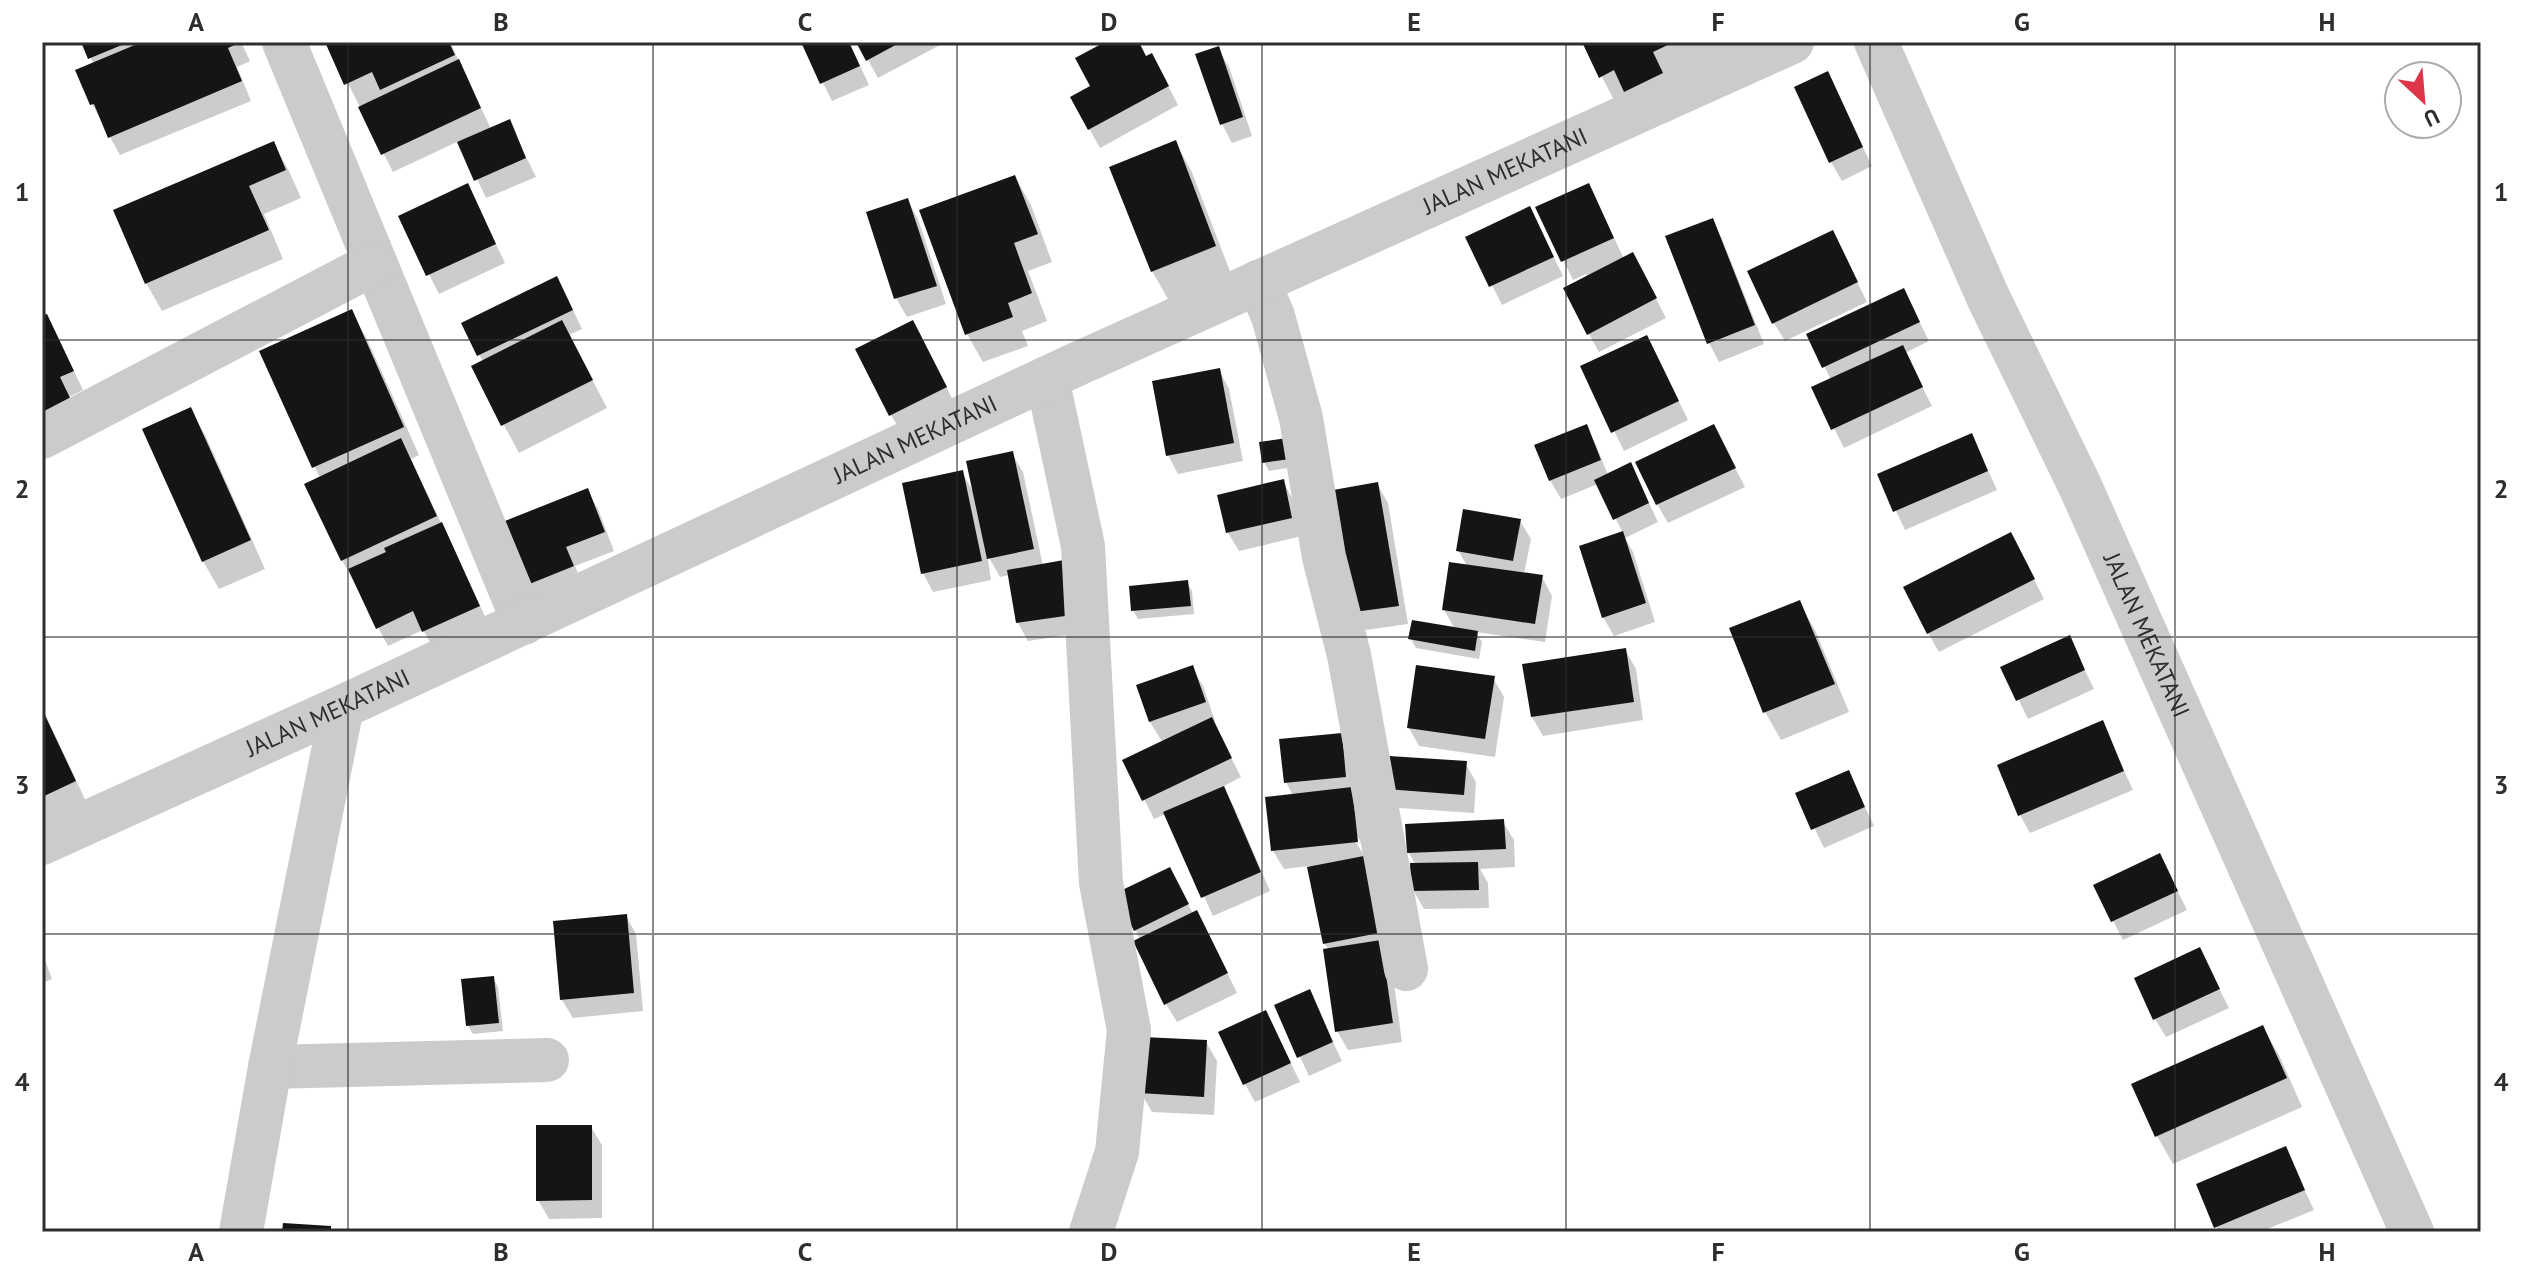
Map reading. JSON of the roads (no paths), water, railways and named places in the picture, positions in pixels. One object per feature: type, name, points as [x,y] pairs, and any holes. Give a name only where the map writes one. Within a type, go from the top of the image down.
[{"type":"street","points":[[284,42],[524,623]]},
{"type":"street","name":"JALAN MEKATANI","points":[[42,843],[524,623],[1047,378],[1792,42]]},
{"type":"street","name":"JALAN MEKATANI","points":[[1876,42],[1988,297],[2080,486],[2412,1232]]},
{"type":"street","points":[[42,437],[375,263]]},
{"type":"street","points":[[1258,282],[1273,316],[1301,418],[1324,557],[1349,655],[1406,969]]},
{"type":"street","points":[[1047,378],[1083,546],[1101,883],[1129,1030],[1117,1152],[1091,1232]]},
{"type":"street","points":[[241,1232],[270,1067],[342,707]]},
{"type":"street","points":[[270,1067],[547,1060]]}]
